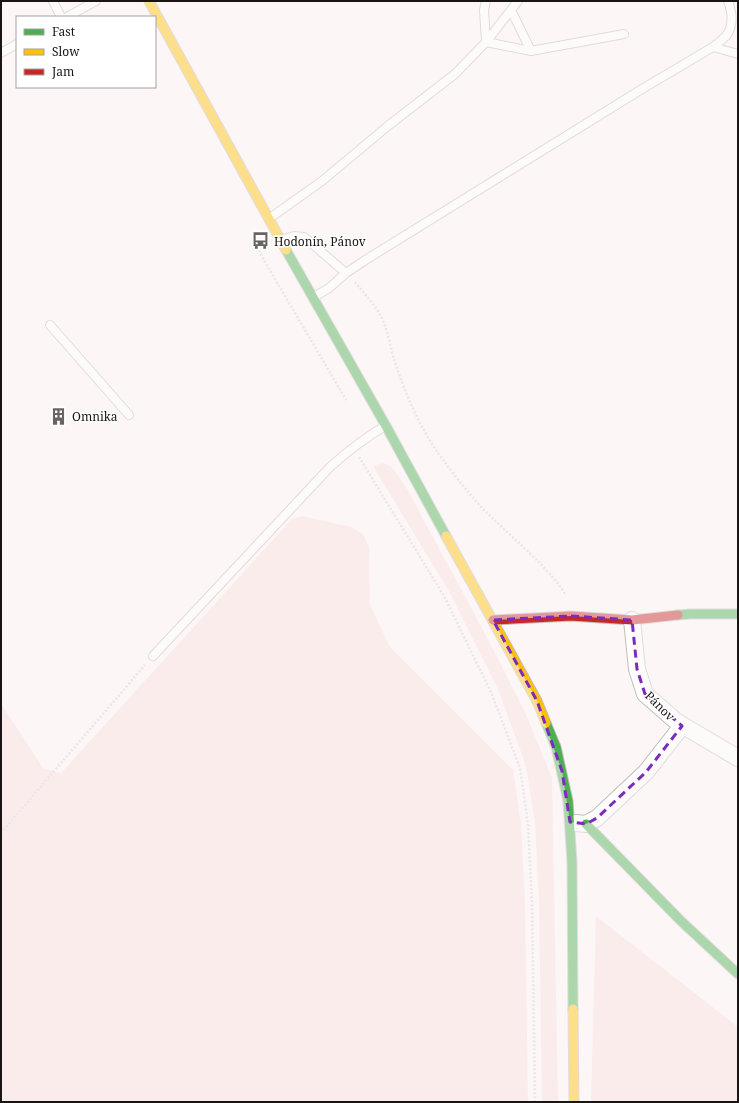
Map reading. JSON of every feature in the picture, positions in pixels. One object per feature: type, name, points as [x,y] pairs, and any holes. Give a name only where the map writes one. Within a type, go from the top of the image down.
[{"type":"main road","points":[[149,1],[386,426],[537,701],[556,747],[568,801],[578,823],[738,974]]},
{"type":"main road","points":[[493,620],[571,616],[632,620],[690,614],[738,614]]},
{"type":"main road","points":[[574,1102],[572,862],[578,823]]},
{"type":"street","name":"Pánov","points":[[632,620],[637,669],[645,694],[682,726],[738,758]]},
{"type":"street","points":[[578,823],[597,818],[646,772],[682,726]]},
{"type":"lane","points":[[53,1],[61,16]]},
{"type":"lane","points":[[69,16],[96,1]]},
{"type":"lane","points":[[486,1],[484,10],[486,42]]},
{"type":"lane","points":[[270,219],[322,181],[389,125],[455,74],[486,42],[518,1]]},
{"type":"lane","points":[[314,297],[329,288],[346,273],[713,47],[726,35],[731,26],[732,14],[728,1]]},
{"type":"lane","points":[[511,10],[532,51]]},
{"type":"lane","points":[[486,42],[532,51],[624,34]]},
{"type":"lane","points":[[1,53],[16,45]]},
{"type":"lane","points":[[713,47],[738,54]]},
{"type":"lane","points":[[282,239],[294,236],[304,237],[346,273]]},
{"type":"lane","points":[[50,325],[129,415]]},
{"type":"lane","points":[[153,656],[330,467],[368,436],[386,426]]},
{"type":"path","points":[[346,273],[372,303],[380,315],[385,325],[394,361],[405,390],[417,416],[436,449],[481,507],[538,560],[558,583],[566,595],[571,616]]},
{"type":"path","points":[[279,285],[349,404]]},
{"type":"path","points":[[353,447],[444,596],[491,692],[520,768],[528,824],[531,886],[535,1102]]},
{"type":"path","points":[[1,833],[153,656]]},
{"type":"highlighted area","points":[[571,616],[632,620],[637,669],[645,694],[682,726],[646,772],[597,818],[586,824],[570,822],[562,771],[537,701],[493,620]]},
{"type":"shaded area","points":[[383,463],[392,467],[407,489],[481,626],[524,710],[552,778],[558,1102],[542,1102],[539,902],[535,823],[526,766],[498,689],[450,593],[373,466]]},
{"type":"shaded area","points":[[302,516],[351,527],[363,534],[369,547],[370,605],[390,647],[513,770],[521,824],[525,902],[528,1102],[1,1102],[1,704],[44,769],[61,773],[292,519]]},
{"type":"shaded area","points":[[596,916],[738,1027],[738,1102],[591,1102]]},
{"type":"traffic: fast","points":[[286,250],[386,426],[446,536]]},
{"type":"traffic: fast","points":[[678,615],[738,614]]},
{"type":"traffic: fast","points":[[546,723],[556,747],[568,801],[572,862],[573,1009]]},
{"type":"traffic: fast","points":[[586,824],[681,921],[738,974]]},
{"type":"traffic: slow","points":[[149,1],[286,250]]},
{"type":"traffic: slow","points":[[446,536],[537,701],[546,723]]},
{"type":"traffic: slow","points":[[573,1009],[574,1102]]},
{"type":"traffic: jam","points":[[493,620],[571,616],[632,620],[678,615]]},
{"type":"place","name":"Hodonín, Pánov","points":[[261,241]]},
{"type":"place","name":"Omnika","points":[[59,416]]}]
